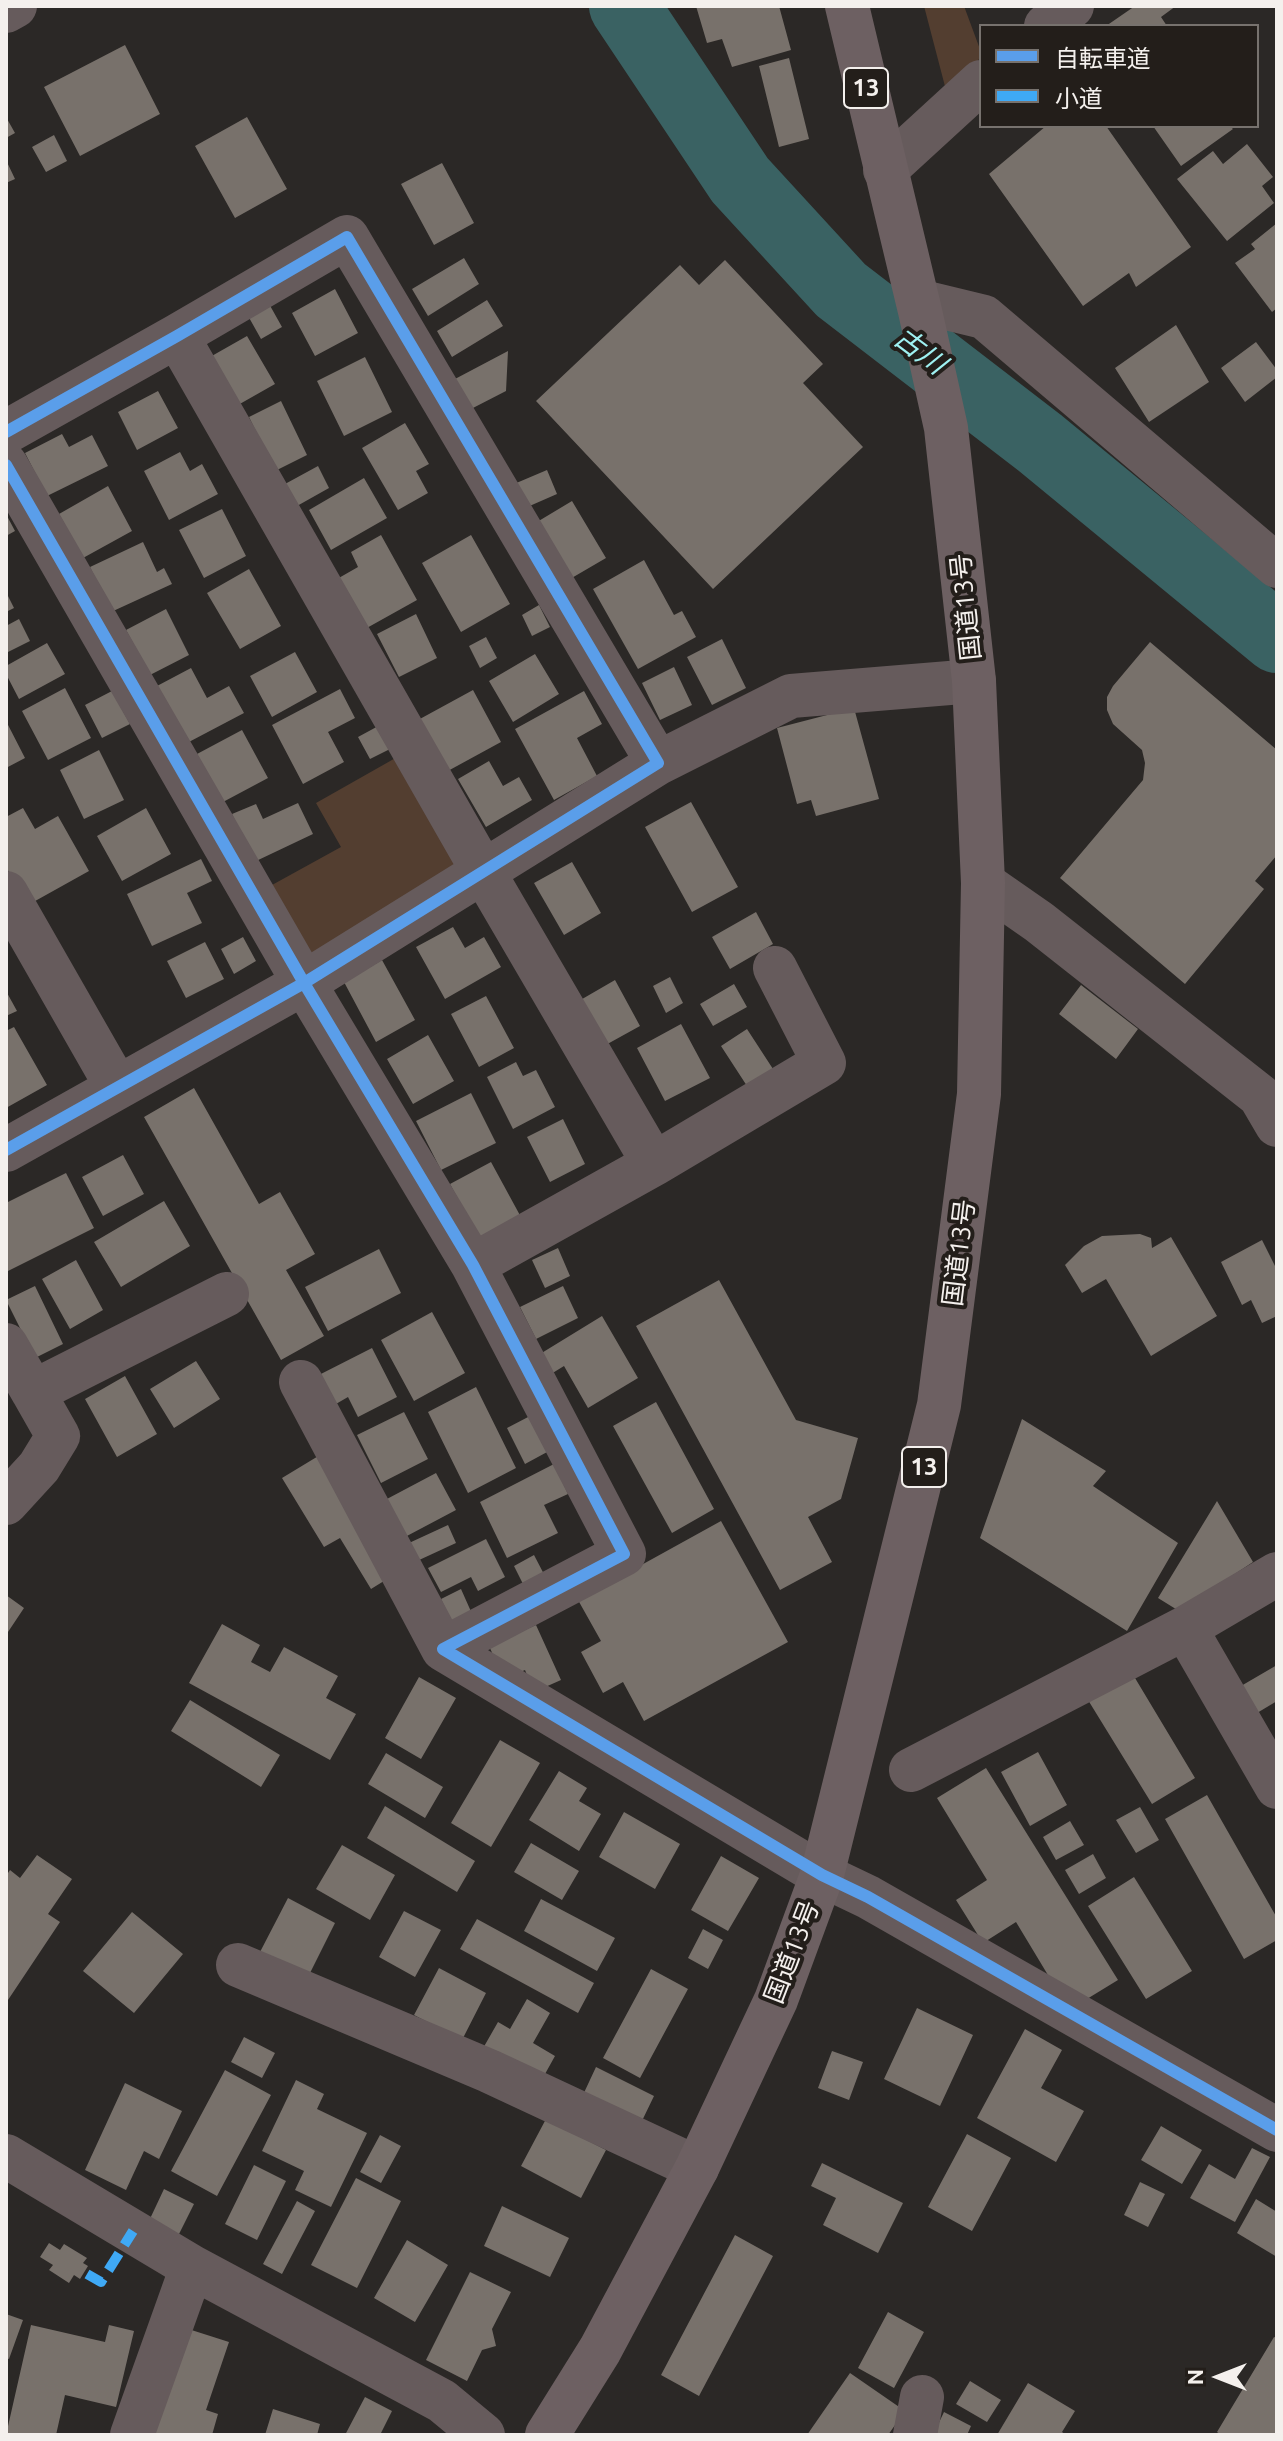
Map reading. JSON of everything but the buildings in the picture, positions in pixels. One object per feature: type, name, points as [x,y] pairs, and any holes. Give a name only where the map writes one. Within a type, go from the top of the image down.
[{"type":"highway","name":"国道13号","points":[[547,2435],[600,2350],[697,2168],[776,2000],[822,1875],[939,1405],[979,1094],[983,883],[974,681],[946,428],[847,6]]},
{"type":"street","points":[[6,11],[15,6]]},
{"type":"street","points":[[1049,24],[1072,6]]},
{"type":"street","points":[[885,170],[979,84]]},
{"type":"street","points":[[6,432],[347,237],[658,763]]},
{"type":"street","points":[[919,306],[984,317],[1277,566]]},
{"type":"street","points":[[177,336],[654,1164]]},
{"type":"street","points":[[6,465],[304,983],[473,1265],[624,1554],[443,1649]]},
{"type":"street","points":[[6,1150],[304,983],[658,763],[791,696],[974,681]]},
{"type":"street","points":[[983,883],[1262,1087],[1260,1096],[1277,1125]]},
{"type":"street","points":[[6,893],[117,1087]]},
{"type":"street","points":[[473,1265],[654,1164],[824,1063],[775,968]]},
{"type":"street","points":[[33,1392],[227,1294]]},
{"type":"street","points":[[6,1345],[58,1436],[39,1467],[6,1503]]},
{"type":"street","points":[[301,1382],[443,1649],[822,1875],[868,1897],[1277,2130]]},
{"type":"street","points":[[911,1770],[1185,1628],[1277,1574]]},
{"type":"street","points":[[1185,1628],[1277,1787]]},
{"type":"street","points":[[238,1965],[489,2071],[697,2168]]},
{"type":"street","points":[[6,2156],[192,2267],[442,2401],[483,2435]]},
{"type":"street","points":[[132,2435],[192,2267]]},
{"type":"shaded area","points":[[924,6],[964,6],[979,47],[979,59],[947,94]]},
{"type":"shaded area","points":[[399,756],[464,873],[312,957],[272,885],[341,847],[316,803]]},
{"type":"waterway","name":"古川","points":[[624,6],[740,180],[841,290],[1040,443],[1277,638]]},
{"type":"marked path","points":[[87,2274],[101,2282],[133,2231]]},
{"type":"cycle path","points":[[6,432],[347,237],[658,763],[304,983],[6,465]]},
{"type":"cycle path","points":[[6,1150],[304,983],[473,1265],[624,1554],[443,1649],[822,1875],[868,1897],[1277,2130]]}]
